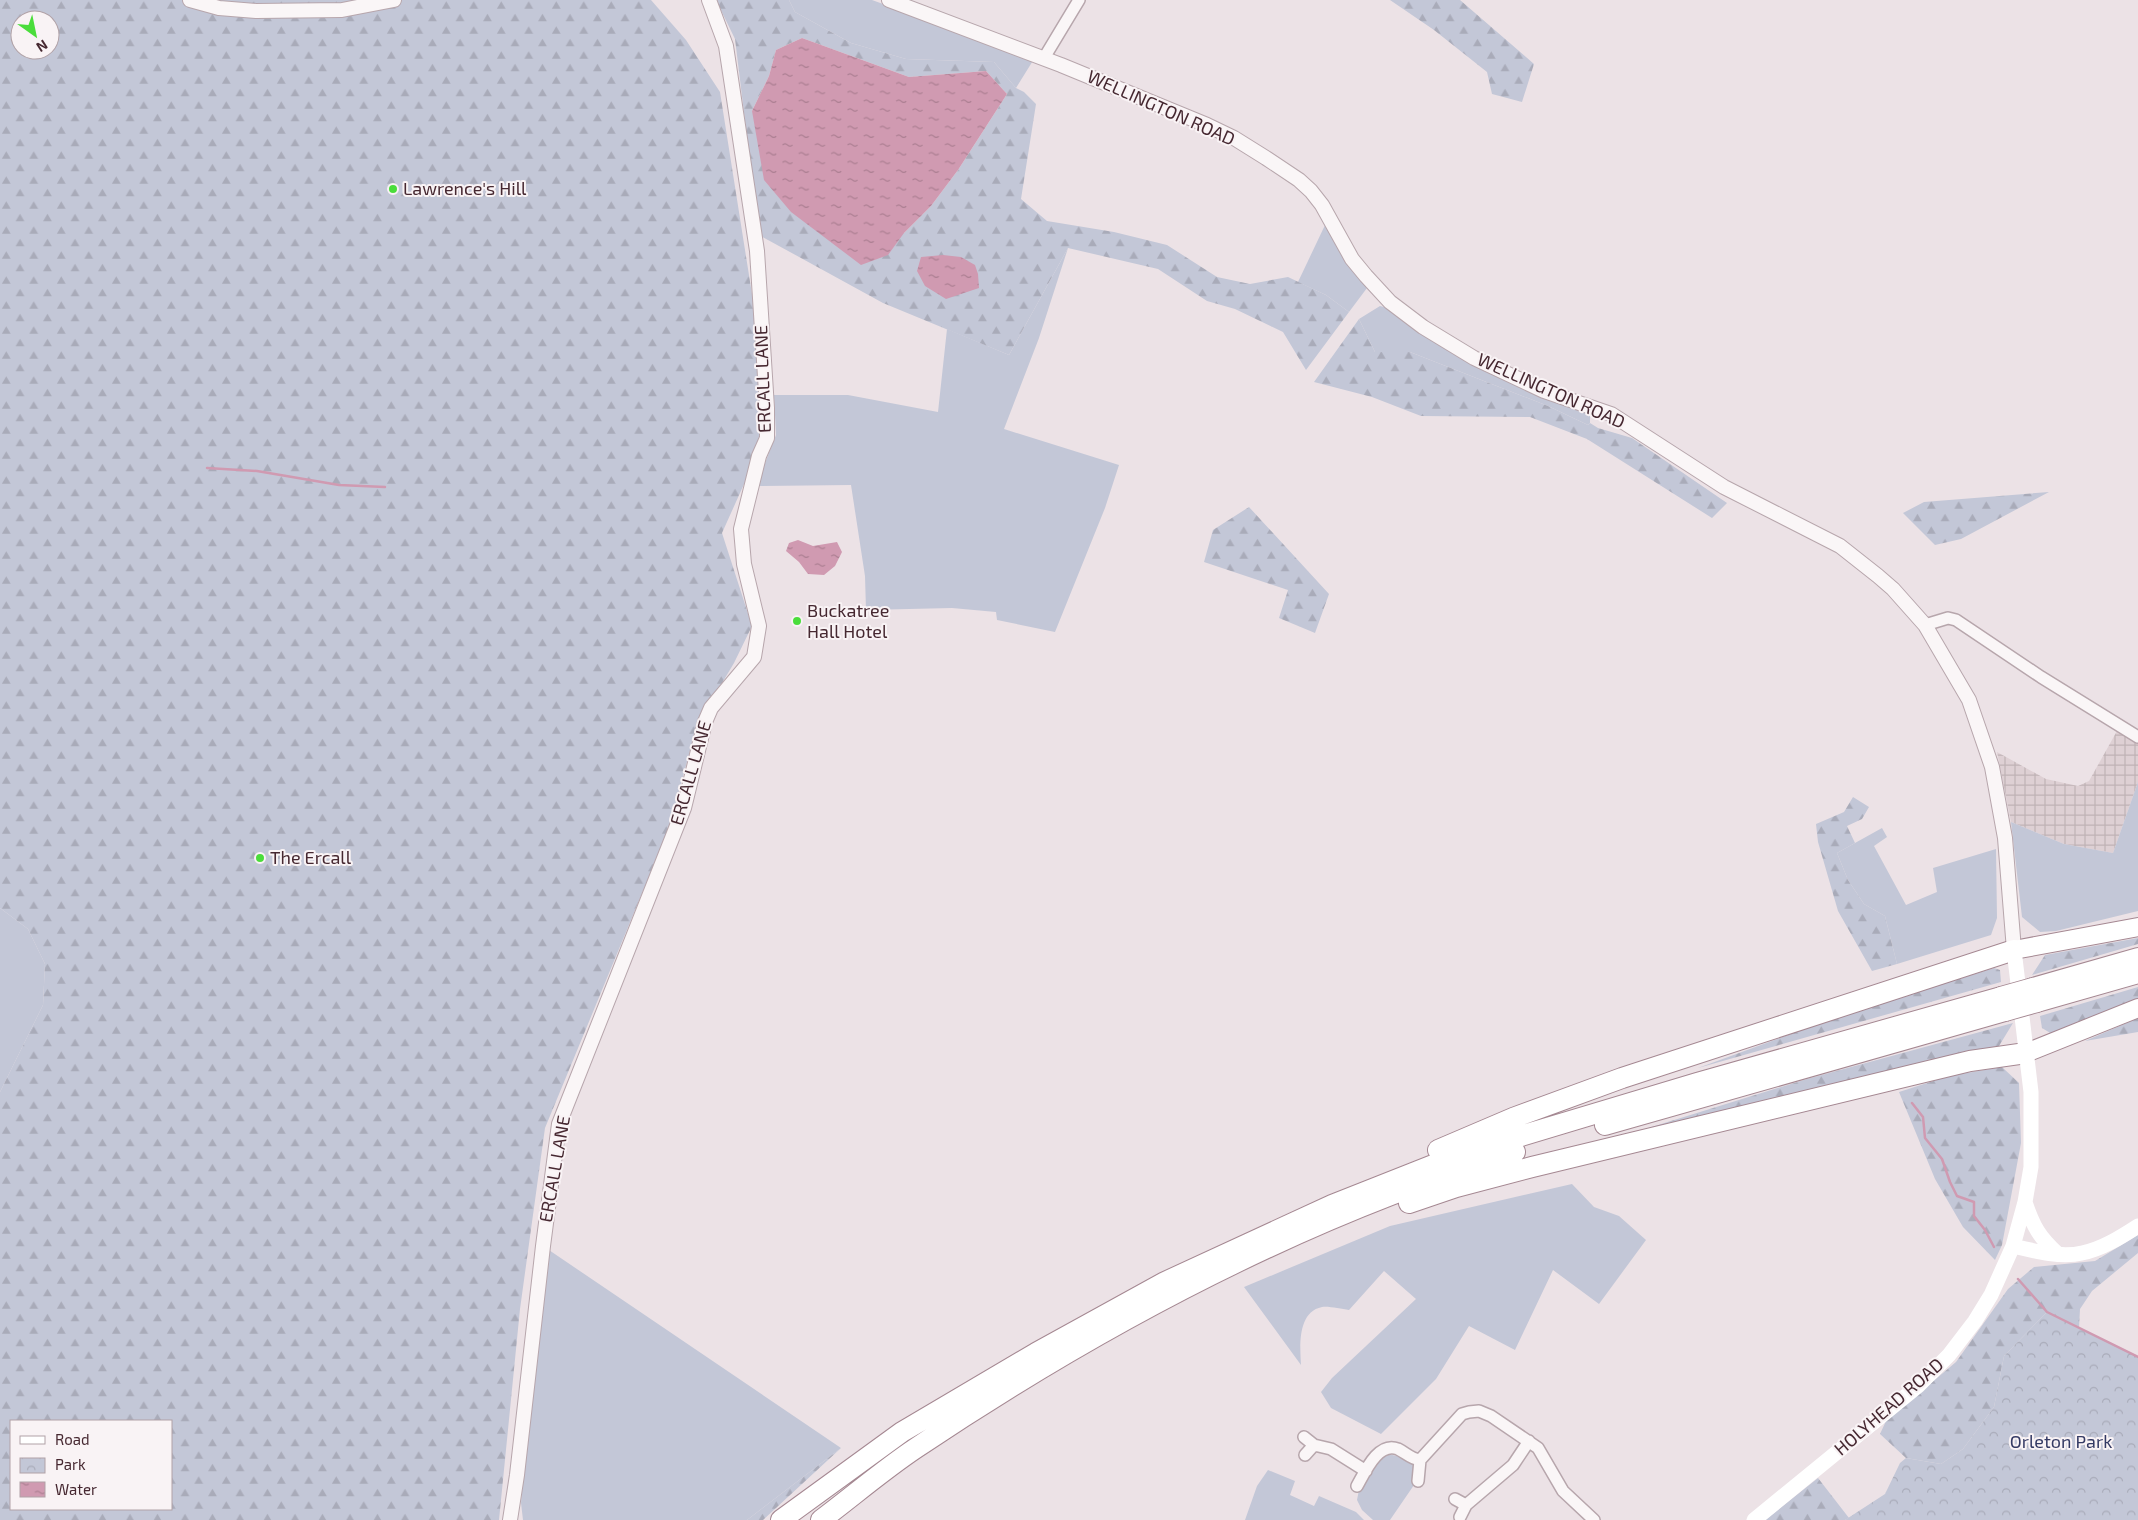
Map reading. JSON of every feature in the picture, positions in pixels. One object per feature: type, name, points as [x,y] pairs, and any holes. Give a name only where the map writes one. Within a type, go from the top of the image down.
[{"type":"highway","points":[[1332,1205],[1398,1167],[1513,1118],[1622,1078],[2014,950],[2138,927]]},
{"type":"highway","points":[[2035,995],[2138,958]]},
{"type":"highway","points":[[821,1520],[915,1449],[1043,1367],[1143,1311],[1276,1245],[1360,1208],[1446,1175],[2003,1004],[2035,995],[2138,973]]},
{"type":"highway","points":[[781,1520],[902,1432],[1036,1353],[1165,1282],[1332,1205],[1461,1154],[1696,1083],[2003,1004]]},
{"type":"highway","points":[[1143,1311],[1233,1276],[1300,1245],[1456,1187],[1970,1061],[2026,1053],[2138,1008]]},
{"type":"main road","name":"HOLYHEAD ROAD","points":[[1754,1520],[1918,1386],[1949,1355],[1991,1295],[2012,1246],[2025,1202],[2031,1167],[2033,1126],[2031,1092],[2014,950]]},
{"type":"main road","points":[[2025,1202],[2034,1227],[2042,1240],[2058,1254]]},
{"type":"main road","points":[[2012,1246],[2058,1254],[2082,1254],[2111,1243],[2138,1226]]},
{"type":"street","points":[[190,0],[219,8],[275,11],[342,10],[394,0]]},
{"type":"street","name":"ERCALL LANE","points":[[510,1520],[517,1474],[542,1246],[560,1124],[684,808],[705,722],[711,708],[754,657],[759,626],[744,564],[740,529],[759,456],[767,438],[767,408],[757,251],[726,46],[709,0]]},
{"type":"street","name":"WELLINGTON ROAD","points":[[889,0],[1044,58],[1207,125],[1266,158],[1299,180],[1311,191],[1322,205],[1352,259],[1366,276],[1390,302],[1423,326],[1474,358],[1544,391],[1611,414],[1724,487],[1840,546],[1893,589],[1925,625],[1969,700],[1992,767],[2005,838],[2014,950]]},
{"type":"street","points":[[1044,58],[1079,0]]},
{"type":"street","points":[[1925,625],[1948,618],[1956,620],[2041,677],[2138,737]]},
{"type":"street","points":[[1418,1481],[1420,1460],[1458,1418],[1469,1412],[1479,1411],[1490,1416],[1538,1448],[1548,1462],[1563,1492],[1575,1505],[1594,1520]]},
{"type":"street","points":[[1304,1437],[1314,1444],[1331,1449],[1366,1471]]},
{"type":"street","points":[[1460,1517],[1466,1505],[1513,1466],[1529,1441]]},
{"type":"street","points":[[1305,1455],[1314,1444]]},
{"type":"street","points":[[1357,1486],[1378,1453],[1387,1448],[1397,1449],[1413,1459],[1420,1460]]},
{"type":"street","points":[[1455,1499],[1466,1505]]},
{"type":"shaded area","points":[[2117,731],[2138,744],[2138,782],[2113,853],[2064,844],[2011,822],[1997,752],[2046,779],[2078,786],[2089,781]]},
{"type":"green space","points":[[0,0],[651,0],[686,40],[720,92],[758,332],[760,433],[749,473],[722,533],[752,626],[734,663],[697,725],[669,828],[545,1128],[520,1309],[499,1520],[0,1520],[0,1092],[43,1005],[45,964],[28,929],[0,908]]},
{"type":"green space","points":[[716,0],[789,0],[795,12],[851,43],[906,59],[994,62],[1016,88],[1024,92],[1036,104],[1021,199],[1047,221],[1114,232],[1167,245],[1217,277],[1250,284],[1288,277],[1326,295],[1349,312],[1306,370],[1283,332],[1235,309],[1207,301],[1158,269],[1068,248],[1009,355],[883,303],[759,235],[735,39]],"holes":[[[802,38],[909,77],[986,71],[1007,94],[958,170],[931,206],[904,233],[752,111],[769,76],[776,50]]]},
{"type":"green space","points":[[789,0],[872,0],[1034,59],[1016,88],[994,62],[906,59],[851,43],[795,12]]},
{"type":"green space","points":[[1390,0],[1460,0],[1534,64],[1522,102],[1492,94],[1487,72],[1434,30]]},
{"type":"green space","points":[[1326,223],[1340,251],[1367,288],[1349,312],[1326,295],[1298,282]]},
{"type":"green space","points":[[1068,248],[1039,338],[1004,429],[1119,465],[1105,508],[1055,632],[997,620],[996,612],[952,608],[866,610],[865,576],[851,485],[756,486],[776,435],[774,395],[848,395],[938,412],[947,329],[1009,355]]},
{"type":"green space","points":[[1380,306],[1388,308],[1482,367],[1590,414],[1590,423],[1588,425],[1548,406],[1410,352],[1375,352],[1359,319]]},
{"type":"green space","points":[[1359,319],[1375,352],[1410,352],[1548,406],[1588,425],[1590,423],[1598,428],[1632,438],[1727,503],[1712,518],[1587,439],[1530,417],[1421,416],[1372,397],[1314,382]]},
{"type":"green space","points":[[2049,492],[1961,539],[1935,545],[1903,513],[1924,502]]},
{"type":"green space","points":[[1249,507],[1329,594],[1315,633],[1279,618],[1288,590],[1204,562],[1213,530]]},
{"type":"green space","points":[[2138,782],[2138,911],[2056,931],[2040,932],[2022,917],[2011,822],[2064,844],[2113,853]]},
{"type":"green space","points":[[1853,797],[1869,807],[1862,819],[1847,826],[1855,843],[1837,853],[1848,880],[1864,904],[1885,916],[1897,964],[1872,971],[1838,911],[1818,842],[1816,824],[1844,812]]},
{"type":"green space","points":[[1882,828],[1887,837],[1874,846],[1906,905],[1937,892],[1933,868],[1996,849],[1997,918],[1991,935],[1897,964],[1885,916],[1864,904],[1848,880],[1837,853]]},
{"type":"green space","points":[[0,908],[28,929],[45,964],[43,1005],[0,1092]]},
{"type":"green space","points":[[2138,938],[2138,944],[2032,975],[2045,955]]},
{"type":"green space","points":[[1994,968],[2000,970],[2001,982],[1698,1068],[1843,1015]]},
{"type":"green space","points":[[2138,987],[2138,1000],[2052,1034],[2042,1028],[2040,1016]]},
{"type":"green space","points":[[2138,1018],[2138,1032],[2085,1041]]},
{"type":"green space","points":[[2013,1023],[1999,1046],[1616,1138],[1807,1079]]},
{"type":"green space","points":[[2002,1067],[2019,1083],[2021,1143],[2002,1245],[1995,1260],[1963,1227],[1935,1179],[1899,1092],[1949,1076]]},
{"type":"green space","points":[[1572,1184],[1594,1207],[1619,1216],[1646,1240],[1599,1304],[1553,1270],[1515,1350],[1469,1326],[1436,1379],[1381,1434],[1331,1408],[1321,1392],[1332,1378],[1416,1299],[1384,1271],[1349,1310],[1322,1307],[1314,1310],[1304,1323],[1302,1331],[1301,1365],[1244,1287],[1390,1226]]},
{"type":"green space","points":[[2138,1235],[2138,1253],[2092,1291],[2080,1309],[2079,1328],[2047,1312],[2004,1356],[1994,1407],[1963,1449],[1941,1464],[1906,1458],[1880,1434],[1886,1421],[1956,1362],[2008,1289],[2034,1267],[2095,1261]]},
{"type":"green space","points":[[543,1246],[841,1448],[747,1520],[523,1520],[521,1503]]},
{"type":"green space","name":"Orleton Park","points":[[2047,1312],[2138,1357],[2138,1520],[1845,1520],[1885,1494],[1900,1463],[1906,1458],[1941,1464],[1963,1449],[1994,1407],[2004,1356]]},
{"type":"green space","points":[[841,1448],[763,1520],[747,1520]]},
{"type":"green space","points":[[1388,1454],[1401,1457],[1414,1465],[1414,1485],[1390,1520],[1373,1520],[1362,1510],[1357,1500],[1359,1490],[1381,1456]]},
{"type":"green space","points":[[1268,1470],[1295,1481],[1290,1495],[1314,1506],[1319,1496],[1356,1512],[1364,1520],[1245,1520],[1257,1486]]},
{"type":"green space","points":[[1818,1478],[1849,1518],[1845,1520],[1765,1520]]},
{"type":"water","points":[[802,38],[909,77],[986,71],[1007,94],[958,170],[931,206],[904,233],[888,255],[861,265],[791,212],[764,180],[752,111],[769,76],[776,50]]},
{"type":"water","points":[[943,255],[961,257],[975,265],[979,288],[946,299],[925,286],[917,271],[921,257]]},
{"type":"water","points":[[798,540],[813,546],[837,542],[842,552],[835,566],[824,575],[808,574],[799,562],[786,551],[789,543]]},
{"type":"waterway","points":[[207,468],[257,471],[339,485],[385,487]]},
{"type":"waterway","points":[[1912,1103],[1923,1117],[1925,1138],[1942,1159],[1957,1196],[1974,1202],[1974,1216],[1985,1230],[1994,1247]]},
{"type":"waterway","points":[[2018,1279],[2047,1312],[2138,1357]]},
{"type":"place","name":"Lawrence's Hill","points":[[393,189]]},
{"type":"place","name":"Buckatree Hall Hotel","points":[[797,621]]},
{"type":"place","name":"The Ercall","points":[[260,858]]}]
